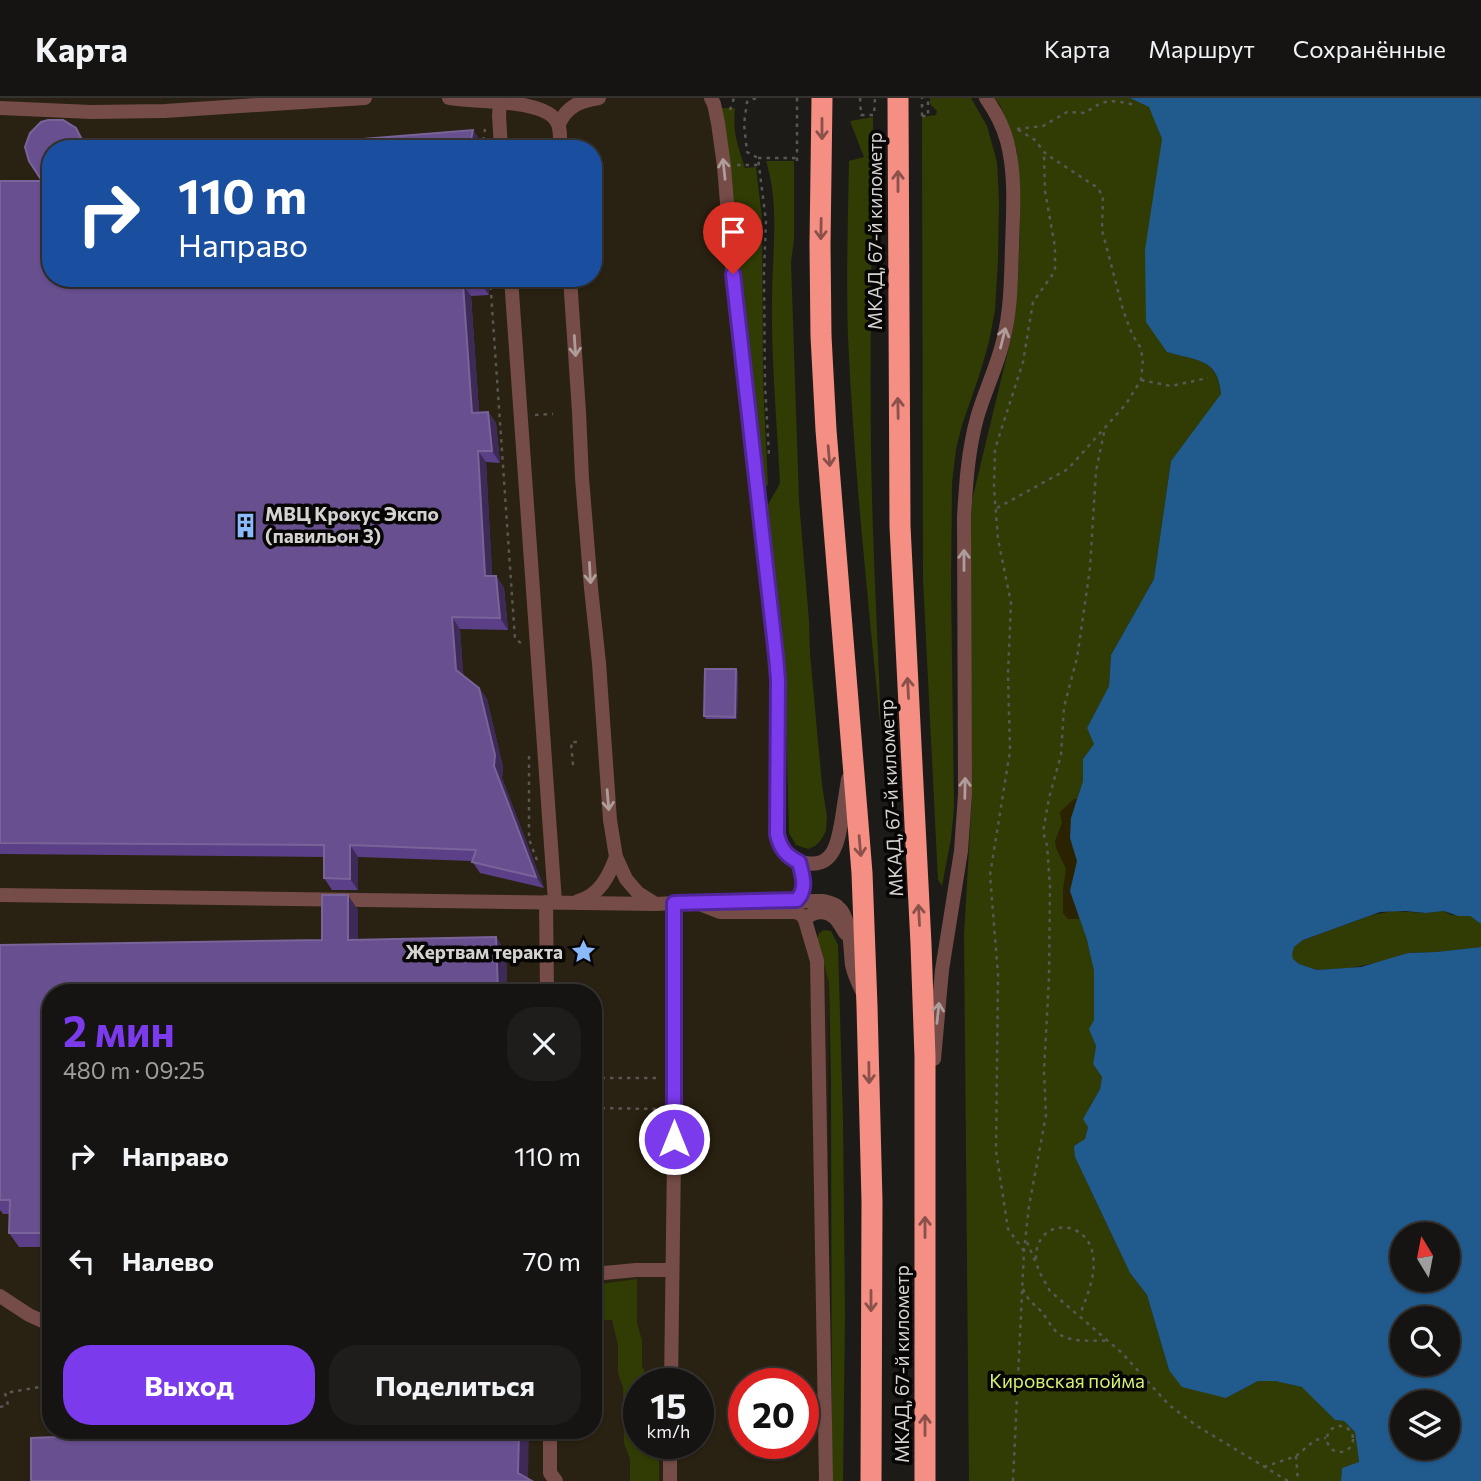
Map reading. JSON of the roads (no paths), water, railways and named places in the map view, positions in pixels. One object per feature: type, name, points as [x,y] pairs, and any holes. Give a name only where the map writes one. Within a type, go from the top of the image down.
[{"type":"highway","name":"МКАД, 67-й километр","points":[[822,98],[821,336],[862,873],[867,1006],[872,1201],[871,1481]]},
{"type":"highway","name":"МКАД, 67-й километр","points":[[897,106],[900,526],[925,1057],[925,1481]]},
{"type":"street","points":[[0,108],[91,112],[165,111],[365,98]]},
{"type":"street","points":[[449,98],[536,106],[547,110],[559,124],[560,140]]},
{"type":"street","points":[[559,124],[564,115],[577,104],[599,98]]},
{"type":"street","points":[[711,98],[718,123],[724,166],[735,301],[774,632],[778,680],[777,834],[789,857],[811,864],[822,861],[836,848],[852,754]]},
{"type":"street","points":[[925,1179],[942,970],[961,851],[965,794],[964,517],[969,453],[1009,313],[1013,181],[1009,152],[1010,129],[986,98]]},
{"type":"street","points":[[500,102],[500,140]]},
{"type":"street","points":[[512,287],[557,903],[548,984]]},
{"type":"street","points":[[571,287],[582,478],[610,820],[616,857],[626,879],[638,893],[656,904]]},
{"type":"street","points":[[557,903],[586,899],[595,892],[611,871],[616,857]]},
{"type":"street","points":[[797,900],[803,887],[799,862]]},
{"type":"street","points":[[0,895],[656,904],[822,901],[839,907],[845,915],[853,969],[867,1006]]},
{"type":"street","points":[[694,902],[720,912],[796,912],[805,920],[817,961],[826,1481]]},
{"type":"street","points":[[671,1368],[674,903]]},
{"type":"street","points":[[805,920],[816,912],[831,914],[849,940]]},
{"type":"street","points":[[602,1273],[673,1270]]},
{"type":"street","points":[[0,1296],[42,1321]]},
{"type":"street","points":[[550,1439],[550,1473],[556,1481]]},
{"type":"street","points":[[670,1459],[670,1481]]},
{"type":"water","points":[[1130,98],[1481,98],[1481,924],[1470,916],[1458,916],[1444,911],[1380,912],[1303,940],[1294,947],[1292,954],[1299,964],[1317,970],[1361,967],[1408,953],[1481,947],[1481,1481],[1341,1481],[1342,1468],[1359,1462],[1355,1432],[1344,1421],[1335,1420],[1302,1387],[1275,1381],[1258,1381],[1226,1398],[1182,1387],[1169,1370],[1147,1295],[1130,1273],[1075,1157],[1074,1146],[1085,1139],[1088,1127],[1083,1119],[1100,1089],[1102,1077],[1093,1064],[1096,1046],[1089,1029],[1094,1020],[1094,971],[1087,940],[1070,891],[1077,861],[1070,838],[1071,818],[1083,781],[1083,759],[1094,744],[1087,728],[1109,686],[1111,655],[1154,579],[1171,461],[1221,394],[1219,382],[1211,367],[1167,352],[1146,322],[1145,250],[1162,139],[1149,107]]},
{"type":"place","name":"МВЦ Крокус Экспо (павильон 3)","points":[[245,525]]},
{"type":"place","name":"Жертвам теракта","points":[[583,952]]},
{"type":"park label","name":"Кировская пойма","points":[[1067,1381]]}]
